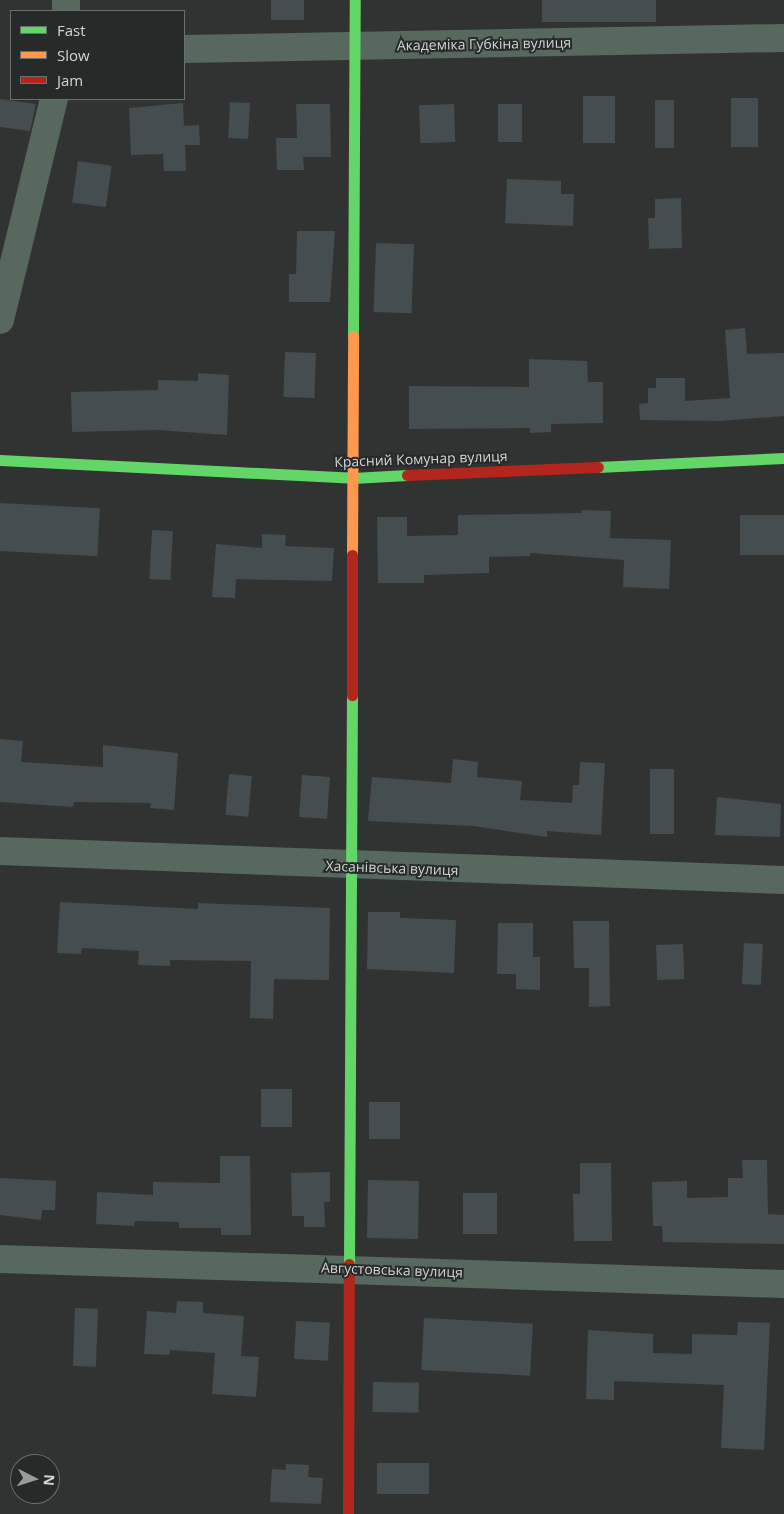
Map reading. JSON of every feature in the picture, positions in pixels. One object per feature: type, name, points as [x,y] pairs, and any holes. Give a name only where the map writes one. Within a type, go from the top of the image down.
[{"type":"street","points":[[348,1514],[355,0]]},
{"type":"street","name":"Академіка Губкіна вулиця","points":[[185,49],[784,38]]},
{"type":"street","points":[[0,320],[54,100]]},
{"type":"street","name":"Красний Комунар вулиця","points":[[0,460],[353,478],[784,458]]},
{"type":"street","name":"Хасанівська вулиця","points":[[0,851],[351,867],[784,880]]},
{"type":"street","name":"Августовська вулиця","points":[[0,1259],[349,1268],[784,1284]]},
{"type":"building","points":[[271,0],[304,0],[304,20],[271,20]]},
{"type":"building","points":[[542,0],[656,0],[656,22],[542,22]]},
{"type":"building","points":[[583,96],[615,96],[615,143],[583,143]]},
{"type":"building","points":[[731,98],[758,98],[758,147],[731,147]]},
{"type":"building","points":[[0,99],[36,104],[30,131],[0,127]]},
{"type":"building","points":[[655,100],[674,100],[674,148],[655,148]]},
{"type":"building","points":[[230,102],[250,103],[248,139],[228,138]]},
{"type":"building","points":[[183,103],[184,126],[199,125],[200,145],[185,145],[186,171],[164,171],[163,154],[131,155],[129,108]]},
{"type":"building","points":[[296,104],[330,104],[331,157],[303,157],[304,170],[277,170],[276,138],[297,138]]},
{"type":"building","points":[[454,104],[455,142],[420,143],[419,105]]},
{"type":"building","points":[[498,104],[522,104],[522,142],[498,142]]},
{"type":"building","points":[[78,161],[112,166],[106,207],[72,203]]},
{"type":"building","points":[[507,179],[561,181],[561,194],[574,194],[573,226],[505,223]]},
{"type":"building","points":[[681,198],[682,248],[649,249],[648,218],[655,218],[655,199]]},
{"type":"building","points":[[297,231],[335,231],[330,302],[289,302],[289,274],[296,274]]},
{"type":"building","points":[[376,243],[414,244],[412,313],[374,312]]},
{"type":"building","points":[[745,328],[747,354],[784,353],[784,416],[719,421],[640,420],[639,404],[648,403],[648,388],[656,388],[656,378],[685,378],[685,401],[730,398],[725,330]]},
{"type":"building","points":[[285,352],[316,353],[314,398],[283,397]]},
{"type":"building","points":[[529,359],[587,361],[588,382],[603,382],[603,423],[551,424],[551,432],[530,433],[530,428],[409,429],[409,386],[529,387]]},
{"type":"building","points":[[198,373],[229,375],[227,435],[158,430],[72,432],[71,392],[158,390],[158,380],[198,381]]},
{"type":"building","points":[[0,503],[100,508],[97,556],[0,551]]},
{"type":"building","points":[[582,510],[611,511],[610,538],[671,540],[669,589],[623,587],[624,560],[530,553],[530,556],[489,557],[489,573],[424,575],[424,583],[378,583],[377,517],[407,517],[407,536],[458,535],[458,515],[582,513]]},
{"type":"building","points":[[740,515],[784,515],[784,555],[740,555]]},
{"type":"building","points":[[152,530],[173,531],[170,580],[149,579]]},
{"type":"building","points":[[262,534],[286,535],[285,546],[334,548],[332,581],[236,579],[235,598],[212,597],[216,544],[262,548]]},
{"type":"building","points":[[0,739],[23,741],[21,762],[103,767],[103,745],[178,753],[174,810],[150,808],[151,803],[74,802],[73,807],[0,802]]},
{"type":"building","points":[[453,759],[478,762],[477,777],[522,781],[520,800],[572,803],[573,785],[579,785],[580,762],[605,763],[601,835],[547,831],[547,837],[473,826],[368,821],[372,777],[451,783]]},
{"type":"building","points":[[650,769],[674,769],[674,834],[650,834]]},
{"type":"building","points":[[229,774],[252,776],[248,817],[225,815]]},
{"type":"building","points":[[302,775],[330,777],[327,819],[299,817]]},
{"type":"building","points":[[717,797],[781,804],[780,837],[715,835]]},
{"type":"building","points":[[60,902],[198,909],[198,903],[330,908],[329,980],[274,979],[273,1019],[250,1018],[251,961],[170,960],[170,966],[138,965],[139,951],[82,948],[81,954],[57,953]]},
{"type":"building","points":[[368,912],[400,912],[400,918],[456,920],[454,973],[367,969]]},
{"type":"building","points":[[573,921],[609,921],[610,1006],[589,1007],[589,968],[574,968]]},
{"type":"building","points":[[498,923],[533,923],[533,957],[540,957],[540,990],[516,989],[516,974],[497,974]]},
{"type":"building","points":[[744,943],[763,944],[761,985],[742,984]]},
{"type":"building","points":[[683,944],[684,979],[657,980],[656,945]]},
{"type":"building","points":[[261,1089],[292,1089],[292,1127],[261,1127]]},
{"type":"building","points":[[369,1102],[400,1102],[400,1139],[369,1139]]},
{"type":"building","points":[[220,1156],[250,1156],[251,1235],[221,1235],[221,1228],[179,1228],[179,1222],[135,1221],[134,1226],[96,1224],[97,1192],[153,1195],[153,1182],[220,1183]]},
{"type":"building","points":[[742,1160],[767,1160],[768,1214],[784,1215],[784,1244],[663,1242],[662,1226],[653,1226],[652,1182],[687,1181],[687,1198],[728,1197],[728,1178],[743,1178]]},
{"type":"building","points":[[580,1163],[611,1163],[612,1241],[574,1241],[573,1194],[580,1194]]},
{"type":"building","points":[[330,1172],[330,1202],[324,1202],[325,1227],[304,1227],[304,1216],[292,1216],[291,1173]]},
{"type":"building","points":[[0,1178],[56,1181],[55,1210],[42,1210],[41,1220],[0,1215]]},
{"type":"building","points":[[368,1180],[419,1181],[418,1239],[367,1238]]},
{"type":"building","points":[[463,1193],[497,1193],[497,1234],[463,1234]]},
{"type":"building","points":[[177,1301],[203,1302],[203,1313],[244,1316],[241,1356],[259,1357],[256,1397],[212,1394],[215,1353],[170,1350],[169,1355],[144,1354],[147,1311],[176,1313]]},
{"type":"building","points":[[75,1308],[98,1309],[96,1367],[73,1366]]},
{"type":"building","points":[[424,1318],[533,1324],[530,1376],[421,1370]]},
{"type":"building","points":[[296,1321],[330,1323],[328,1361],[294,1359]]},
{"type":"building","points":[[738,1322],[770,1323],[764,1450],[721,1448],[724,1385],[614,1381],[614,1400],[586,1399],[588,1330],[653,1334],[653,1353],[692,1354],[692,1334],[737,1335]]},
{"type":"building","points":[[373,1382],[419,1383],[418,1413],[372,1412]]},
{"type":"building","points":[[377,1463],[429,1463],[429,1494],[377,1494]]},
{"type":"building","points":[[286,1464],[309,1465],[308,1477],[323,1478],[321,1504],[270,1502],[272,1469],[286,1470]]},
{"type":"traffic: fast","points":[[353,336],[355,0]]},
{"type":"traffic: fast","points":[[598,467],[784,458]]},
{"type":"traffic: fast","points":[[0,460],[353,478],[407,475]]},
{"type":"traffic: fast","points":[[349,1264],[352,695]]},
{"type":"traffic: slow","points":[[352,555],[353,336]]},
{"type":"traffic: jam","points":[[407,475],[598,467]]},
{"type":"traffic: jam","points":[[352,555],[352,695]]},
{"type":"traffic: jam","points":[[348,1514],[349,1264]]}]
